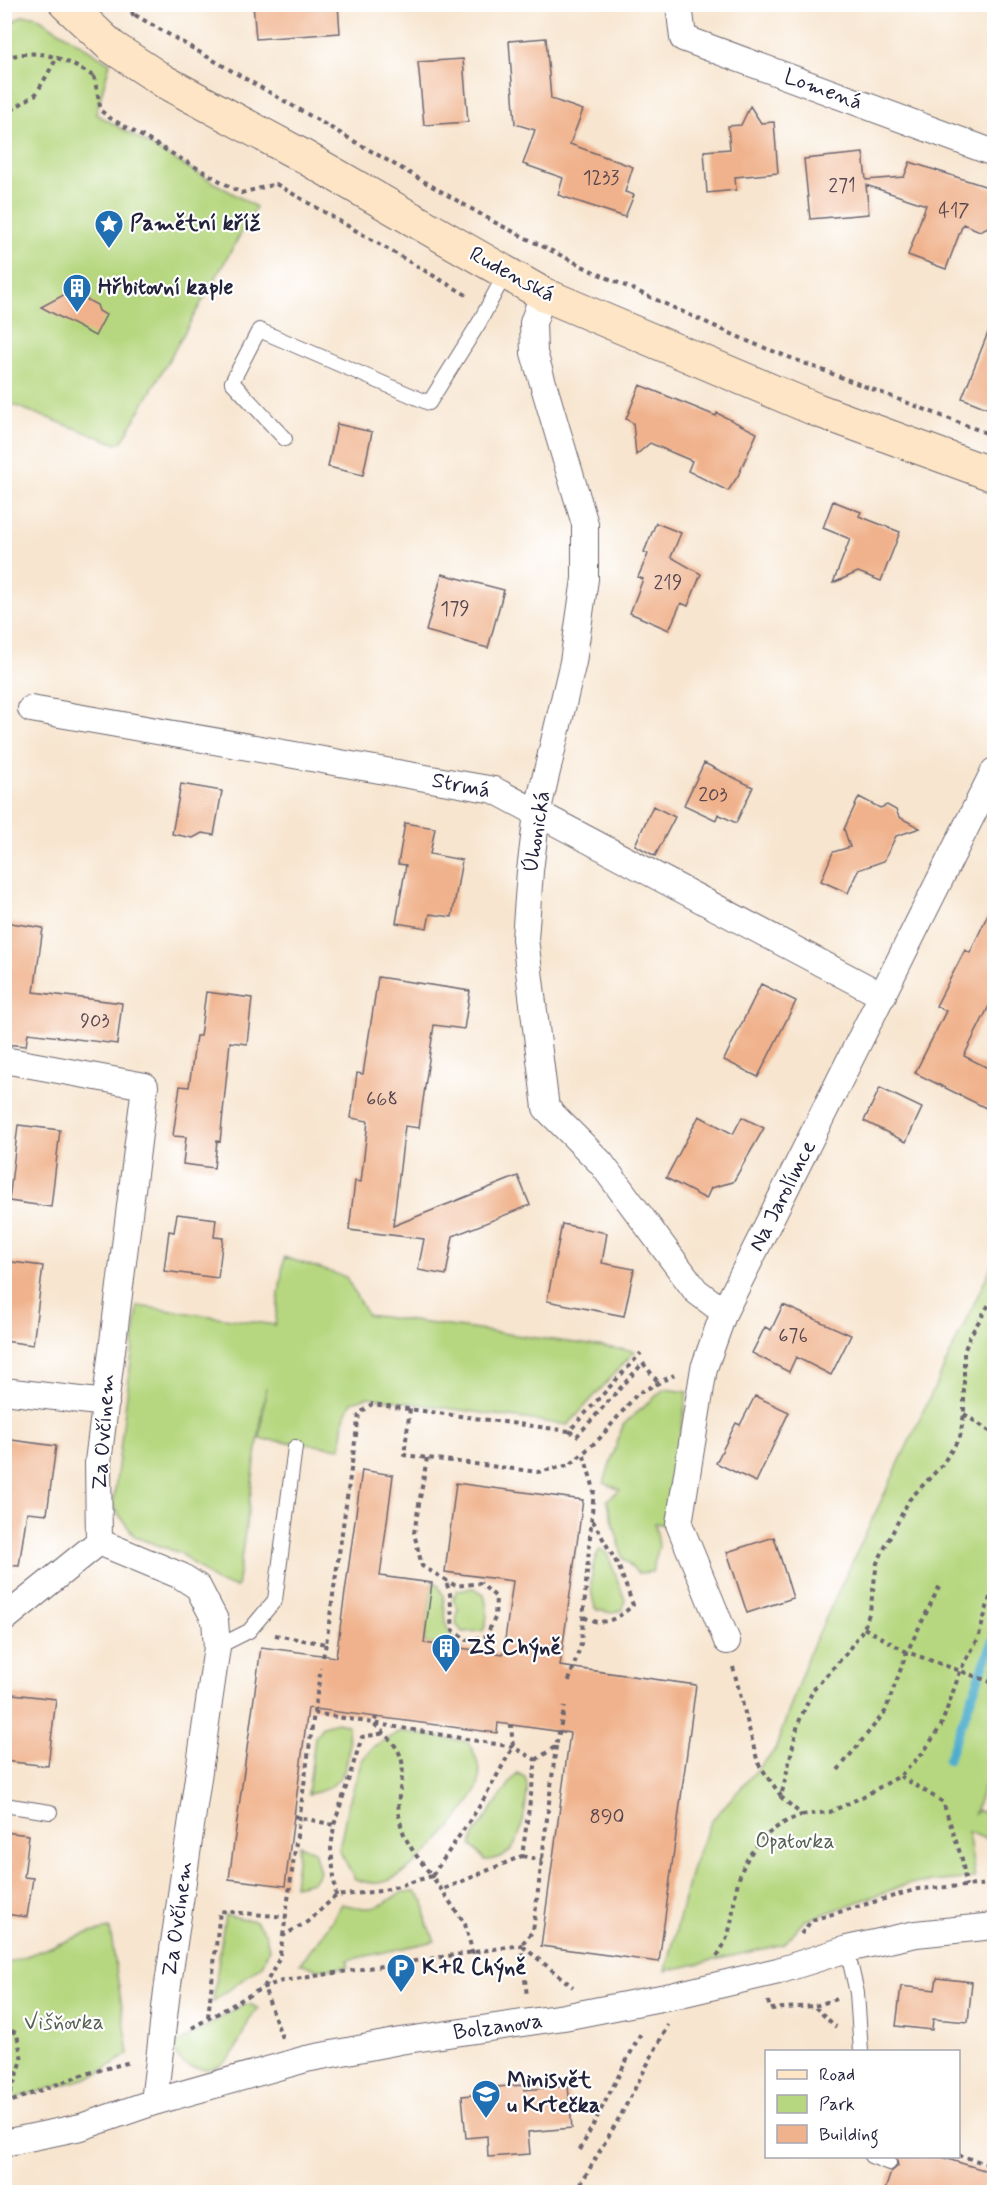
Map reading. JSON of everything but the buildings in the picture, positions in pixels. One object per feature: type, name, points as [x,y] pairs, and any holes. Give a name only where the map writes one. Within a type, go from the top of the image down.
[{"type":"street","name":"Rudenská","points":[[66,4],[112,47],[165,82],[299,154],[543,294],[817,410],[994,475]]},
{"type":"street","name":"Lomená","points":[[679,4],[682,38],[994,153]]},
{"type":"street","name":"Úhonická","points":[[543,294],[533,323],[534,353],[585,524],[585,579],[573,662],[537,813],[525,939],[546,1108],[600,1163],[696,1291],[724,1312]]},
{"type":"street","name":"Strmá","points":[[31,709],[495,790],[883,996]]},
{"type":"street","name":"Na Jarolímce","points":[[727,1641],[679,1524],[704,1368],[724,1312],[994,771]]},
{"type":"street","name":"Za Ovčínem","points":[[4,1060],[145,1086],[98,1462],[99,1542],[181,1576],[198,1587],[215,1620],[217,1647],[159,2049],[154,2102]]},
{"type":"street","points":[[4,1392],[106,1403]]},
{"type":"street","points":[[4,1619],[99,1542]]},
{"type":"street","name":"Bolzanova","points":[[4,2143],[81,2127],[154,2102],[306,2059],[400,2041],[564,2017],[657,1999],[762,1974],[848,1949],[916,1934],[994,1926]]},
{"type":"lane","points":[[285,439],[232,382],[259,330],[429,403],[505,274]]},
{"type":"lane","points":[[217,1647],[249,1631],[275,1600],[295,1446]]},
{"type":"lane","points":[[4,1805],[50,1812]]},
{"type":"lane","points":[[848,1949],[857,1993],[861,2050]]},
{"type":"lane","points":[[874,2158],[889,2163]]},
{"type":"path","points":[[135,15],[496,224],[590,270],[752,343],[994,436]]},
{"type":"path","points":[[112,47],[94,76],[101,111],[111,118],[241,193],[276,184],[487,307]]},
{"type":"path","points":[[4,58],[22,53],[58,56],[94,76]]},
{"type":"path","points":[[4,115],[36,94],[58,56]]},
{"type":"path","points":[[781,1797],[798,1724],[813,1690],[845,1654],[864,1628],[871,1604],[877,1563],[909,1500],[952,1452],[960,1437],[964,1414],[964,1352],[970,1336],[994,1296]]},
{"type":"path","points":[[569,1431],[641,1353]]},
{"type":"path","points":[[637,1358],[658,1383]]},
{"type":"path","points":[[323,1657],[358,1414],[372,1404],[569,1431],[577,1436],[643,1363]]},
{"type":"path","points":[[410,1409],[404,1455],[537,1472],[570,1465],[600,1438],[636,1394],[670,1376],[704,1368]]},
{"type":"path","points":[[964,1414],[994,1434]]},
{"type":"path","points":[[569,1681],[581,1644],[594,1490],[583,1453]]},
{"type":"path","points":[[427,1458],[414,1533],[422,1566],[456,1586],[480,1583],[496,1597],[495,1618],[486,1636],[467,1640],[453,1630],[450,1594],[446,1581]]},
{"type":"path","points":[[584,1617],[592,1621],[618,1619],[633,1605],[619,1567],[592,1521]]},
{"type":"path","points":[[838,1770],[885,1712],[907,1652],[941,1582]]},
{"type":"path","points":[[714,1961],[725,1944],[733,1924],[737,1885],[754,1846],[781,1822],[802,1815],[830,1812],[900,1776],[923,1753],[940,1726],[960,1669],[978,1639],[994,1583]]},
{"type":"path","points":[[864,1628],[907,1652],[994,1683]]},
{"type":"path","points":[[249,1631],[326,1644]]},
{"type":"path","points":[[727,1641],[758,1763],[781,1797],[802,1815]]},
{"type":"path","points":[[264,1987],[279,1959],[321,1668]]},
{"type":"path","points":[[286,1917],[220,1911],[208,2018],[264,1987],[282,1981],[473,1954],[520,1945],[533,1931],[556,1746],[565,1706]]},
{"type":"path","points":[[314,1713],[513,1747],[536,1760]]},
{"type":"path","points":[[374,1724],[376,1717]]},
{"type":"path","points":[[374,1724],[385,1733],[398,1750],[403,1763],[400,1824],[407,1843],[444,1889],[465,1924],[473,1954]]},
{"type":"path","points":[[283,1936],[307,1922],[336,1896],[381,1891],[432,1876],[481,1804],[513,1747],[511,1725]]},
{"type":"path","points":[[336,1896],[331,1849],[334,1825],[362,1737],[385,1733]]},
{"type":"path","points":[[522,1856],[536,1760],[556,1746]]},
{"type":"path","points":[[900,1776],[943,1802],[962,1858],[966,1886]]},
{"type":"path","points":[[294,1816],[334,1825]]},
{"type":"path","points":[[444,1889],[522,1856],[542,1860]]},
{"type":"path","points":[[798,1938],[812,1920],[918,1889],[994,1884]]},
{"type":"path","points":[[520,1945],[527,1987]]},
{"type":"path","points":[[762,1974],[770,2009],[814,2006],[860,2050]]},
{"type":"path","points":[[576,2193],[622,2113],[686,1992]]},
{"type":"path","points":[[580,2150],[657,1999]]},
{"type":"path","points":[[4,2026],[17,2034],[22,2060],[5,2104]]},
{"type":"path","points":[[5,2104],[82,2075],[135,2061],[159,2049]]},
{"type":"path","points":[[960,2156],[994,2166]]},
{"type":"green space","points":[[22,16],[35,16],[110,63],[96,114],[256,207],[123,440],[117,444],[5,402],[4,27]]},
{"type":"green space","points":[[284,1257],[346,1277],[367,1315],[635,1351],[568,1425],[368,1397],[352,1402],[344,1418],[341,1448],[260,1439],[266,1387],[237,1587],[218,1583],[180,1553],[135,1537],[113,1506],[138,1306],[275,1325]]},
{"type":"green space","name":"Opatovka","points":[[994,1261],[994,1756],[974,1815],[977,1810],[994,1817],[994,1842],[968,1832],[975,1878],[908,1884],[804,1921],[784,1944],[666,1971],[692,1867],[712,1820],[775,1750],[808,1656]]},
{"type":"green space","points":[[664,1389],[687,1392],[666,1525],[655,1523],[659,1546],[652,1572],[638,1573],[623,1558],[607,1500],[620,1490],[604,1483],[623,1425]]},
{"type":"green space","points":[[600,1549],[607,1553],[625,1600],[622,1610],[612,1613],[597,1610],[592,1596],[592,1571]]},
{"type":"green space","points":[[432,1583],[437,1583],[443,1595],[447,1629],[460,1648],[424,1643]]},
{"type":"green space","points":[[474,1588],[484,1594],[487,1612],[485,1626],[483,1631],[462,1632],[456,1624],[458,1608],[453,1599],[457,1590]]},
{"type":"green space","points":[[337,1722],[348,1725],[348,1750],[344,1771],[332,1786],[308,1794],[315,1737],[323,1726]]},
{"type":"green space","points":[[401,1731],[468,1742],[478,1763],[480,1775],[478,1786],[462,1813],[420,1859],[391,1879],[378,1883],[366,1882],[355,1879],[339,1850],[347,1809],[362,1760],[374,1746]]},
{"type":"green space","points":[[517,1773],[525,1777],[527,1789],[525,1810],[518,1837],[510,1851],[503,1856],[485,1860],[471,1845],[474,1835]]},
{"type":"green space","points":[[299,1845],[314,1851],[320,1872],[313,1882],[294,1886]]},
{"type":"green space","points":[[401,1892],[415,1892],[424,1901],[427,1924],[435,1941],[348,1960],[348,1967],[316,1969],[300,1963],[322,1936],[342,1904],[360,1908],[380,1906]]},
{"type":"green space","points":[[225,1915],[255,1921],[265,1932],[269,1948],[263,1964],[213,2002]]},
{"type":"green space","name":"Višňovka","points":[[110,1929],[129,2054],[94,2076],[5,2101],[5,1964],[85,1934]]},
{"type":"green space","points":[[250,2004],[259,2009],[246,2026],[231,2057],[211,2068],[195,2068],[180,2061],[173,2046],[242,2005]]},
{"type":"waterway","points":[[948,1760],[994,1638]]},
{"type":"place","name":"Pamětní kříž","points":[[109,250]]},
{"type":"place","name":"Hřbitovní kaple","points":[[77,314]]},
{"type":"place","name":"ZŠ Chýně","points":[[446,1674]]},
{"type":"place","name":"K+R Chýně","points":[[401,1994]]},
{"type":"place","name":"Minisvět u Krtečka","points":[[486,2120]]}]
